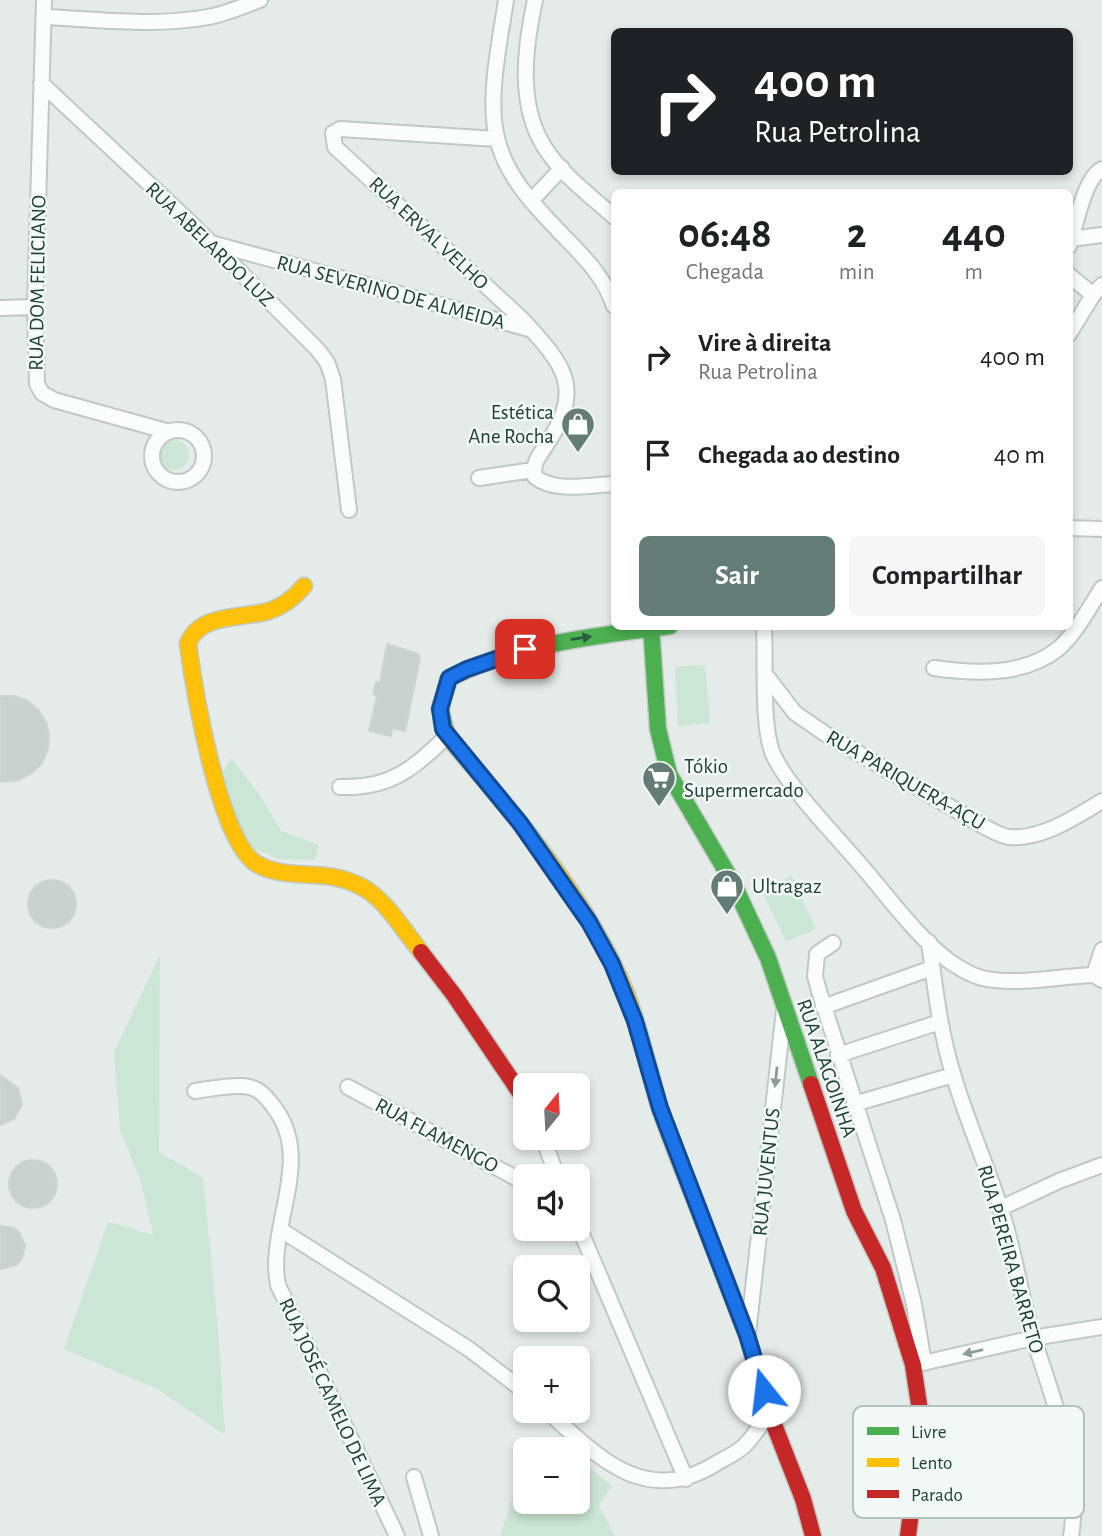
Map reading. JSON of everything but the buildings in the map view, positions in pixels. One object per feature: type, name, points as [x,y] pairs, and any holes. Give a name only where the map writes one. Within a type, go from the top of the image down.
[{"type":"street","points":[[41,83],[44,0]]},
{"type":"street","points":[[44,17],[152,21],[208,18],[260,0]]},
{"type":"street","points":[[506,0],[495,86],[497,139],[518,184],[590,262],[608,287],[611,296]]},
{"type":"street","points":[[536,0],[525,53],[527,88],[534,123],[545,148],[611,214]]},
{"type":"street","name":"RUA ABELARDO LUZ","points":[[41,83],[210,243],[327,362],[335,388],[349,510]]},
{"type":"street","name":"RUA DOM FELICIANO","points":[[41,83],[34,360],[37,384],[42,393],[69,406],[166,431]]},
{"type":"street","name":"RUA ERVAL VELHO","points":[[497,139],[340,129],[333,133],[332,140],[335,146],[532,330],[561,366],[567,399],[563,415],[536,460],[533,470]]},
{"type":"street","points":[[531,201],[562,168]]},
{"type":"street","points":[[1073,233],[1089,184],[1094,174],[1102,169]]},
{"type":"street","points":[[1073,241],[1102,235]]},
{"type":"street","name":"RUA SEVERINO DE ALMEIDA","points":[[210,243],[532,330]]},
{"type":"street","points":[[1073,277],[1097,290],[1073,328]]},
{"type":"street","points":[[0,308],[35,306]]},
{"type":"street","points":[[479,478],[533,470],[535,477],[544,484],[611,484]]},
{"type":"street","points":[[1073,528],[1102,529]]},
{"type":"street","points":[[304,586],[295,599],[278,609],[219,619],[201,625],[191,633],[188,658],[233,834],[241,850],[252,861],[268,868],[347,878],[360,882],[375,894],[454,995],[513,1082]]},
{"type":"street","points":[[934,668],[958,672],[998,671],[1023,667],[1042,659],[1068,638],[1102,588]]},
{"type":"street","points":[[637,630],[525,649],[467,669],[449,678],[440,709],[447,736],[520,823],[589,922],[612,964],[635,1021],[660,1108],[747,1335],[769,1412],[813,1536]]},
{"type":"street","name":"RUA ALAGOINHA","points":[[651,630],[658,729],[670,774],[681,799],[733,883],[768,958],[854,1211],[883,1268],[918,1364],[921,1406]]},
{"type":"street","points":[[764,630],[768,738],[778,763],[824,822],[929,942],[961,970],[982,978],[1007,980],[1098,977],[1102,950]]},
{"type":"street","name":"RUA PARIQUERA-AÇU","points":[[766,675],[772,687],[795,713],[824,733],[983,826],[1007,837],[1034,835],[1069,821],[1102,801]]},
{"type":"street","points":[[340,787],[359,788],[397,778],[415,766],[447,736]]},
{"type":"street","name":"RUA PEREIRA BARRETO","points":[[929,942],[940,1021],[953,1075],[1001,1208],[1033,1338],[1054,1406]]},
{"type":"street","points":[[833,943],[821,949],[815,963],[823,1007],[904,1261],[914,1304],[918,1364],[1033,1338],[1102,1327]]},
{"type":"street","points":[[823,1007],[932,968]]},
{"type":"street","name":"RUA JUVENTUS","points":[[747,1335],[784,1009]]},
{"type":"street","points":[[838,1055],[940,1021]]},
{"type":"street","points":[[854,1104],[953,1075]]},
{"type":"street","name":"RUA JOSÉ CAMELO DE LIMA","points":[[195,1091],[243,1086],[258,1089],[277,1110],[285,1125],[291,1162],[276,1272],[282,1296],[397,1536]]},
{"type":"street","name":"RUA FLAMENGO","points":[[348,1087],[513,1176]]},
{"type":"street","points":[[1001,1208],[1059,1181],[1102,1165]]},
{"type":"street","points":[[281,1230],[469,1349],[513,1383]]},
{"type":"street","points":[[585,1241],[686,1479]]},
{"type":"street","points":[[883,1268],[904,1261]]},
{"type":"street","points":[[561,1423],[599,1457],[620,1470],[660,1483],[686,1479],[744,1446],[769,1412]]},
{"type":"street","points":[[414,1477],[431,1536]]},
{"type":"street","name":"RUA ALAGOINHA","points":[[908,1536],[910,1518]]},
{"type":"street","name":"RUA PEREIRA BARRETO","points":[[1071,1536],[1072,1518]]},
{"type":"green space","points":[[174,440],[180,441],[188,449],[188,461],[180,469],[174,470],[168,469],[160,461],[159,455],[160,449],[168,441]]},
{"type":"green space","points":[[705,665],[710,723],[678,726],[675,667]]},
{"type":"green space","points":[[231,758],[260,795],[281,831],[319,845],[315,860],[279,859],[251,848],[238,827],[223,772]]},
{"type":"green space","points":[[792,876],[816,929],[786,942],[761,889]]},
{"type":"green space","points":[[160,955],[159,1152],[203,1178],[225,1435],[157,1389],[64,1349],[108,1222],[153,1235],[140,1179],[120,1130],[114,1052]]},
{"type":"green space","points":[[590,1468],[612,1486],[599,1505],[615,1536],[500,1536],[513,1497],[513,1514],[590,1514]]},
{"type":"traffic: fast","points":[[445,728],[440,709],[449,678],[475,666],[529,649],[642,630]]},
{"type":"traffic: fast","points":[[651,630],[658,729],[669,774],[733,883],[768,958],[811,1084]]},
{"type":"traffic: slow","points":[[304,586],[288,601],[269,611],[211,622],[193,634],[188,644],[202,728],[220,797],[243,850],[257,864],[278,872],[335,877],[366,889],[378,898],[421,952]]},
{"type":"traffic: slow","points":[[445,728],[447,736],[547,858],[592,925],[610,959],[631,1007],[659,1105],[697,1205]]},
{"type":"traffic: jam","points":[[421,952],[454,995],[513,1082]]},
{"type":"traffic: jam","points":[[811,1084],[854,1211],[883,1268],[913,1365],[919,1406]]},
{"type":"traffic: jam","points":[[697,1205],[747,1335],[769,1412],[803,1499],[813,1536]]},
{"type":"traffic: jam","points":[[908,1536],[910,1518]]},
{"type":"place","name":"Estética Ane Rocha","points":[[578,454]]},
{"type":"place","name":"Tókio Supermercado","points":[[659,808]]},
{"type":"place","name":"Ultragaz","points":[[727,916]]},
{"type":"route","points":[[525,649],[449,678],[440,709],[443,729],[520,823],[589,922],[612,964],[626,993],[660,1108],[747,1335],[764,1391]]}]
